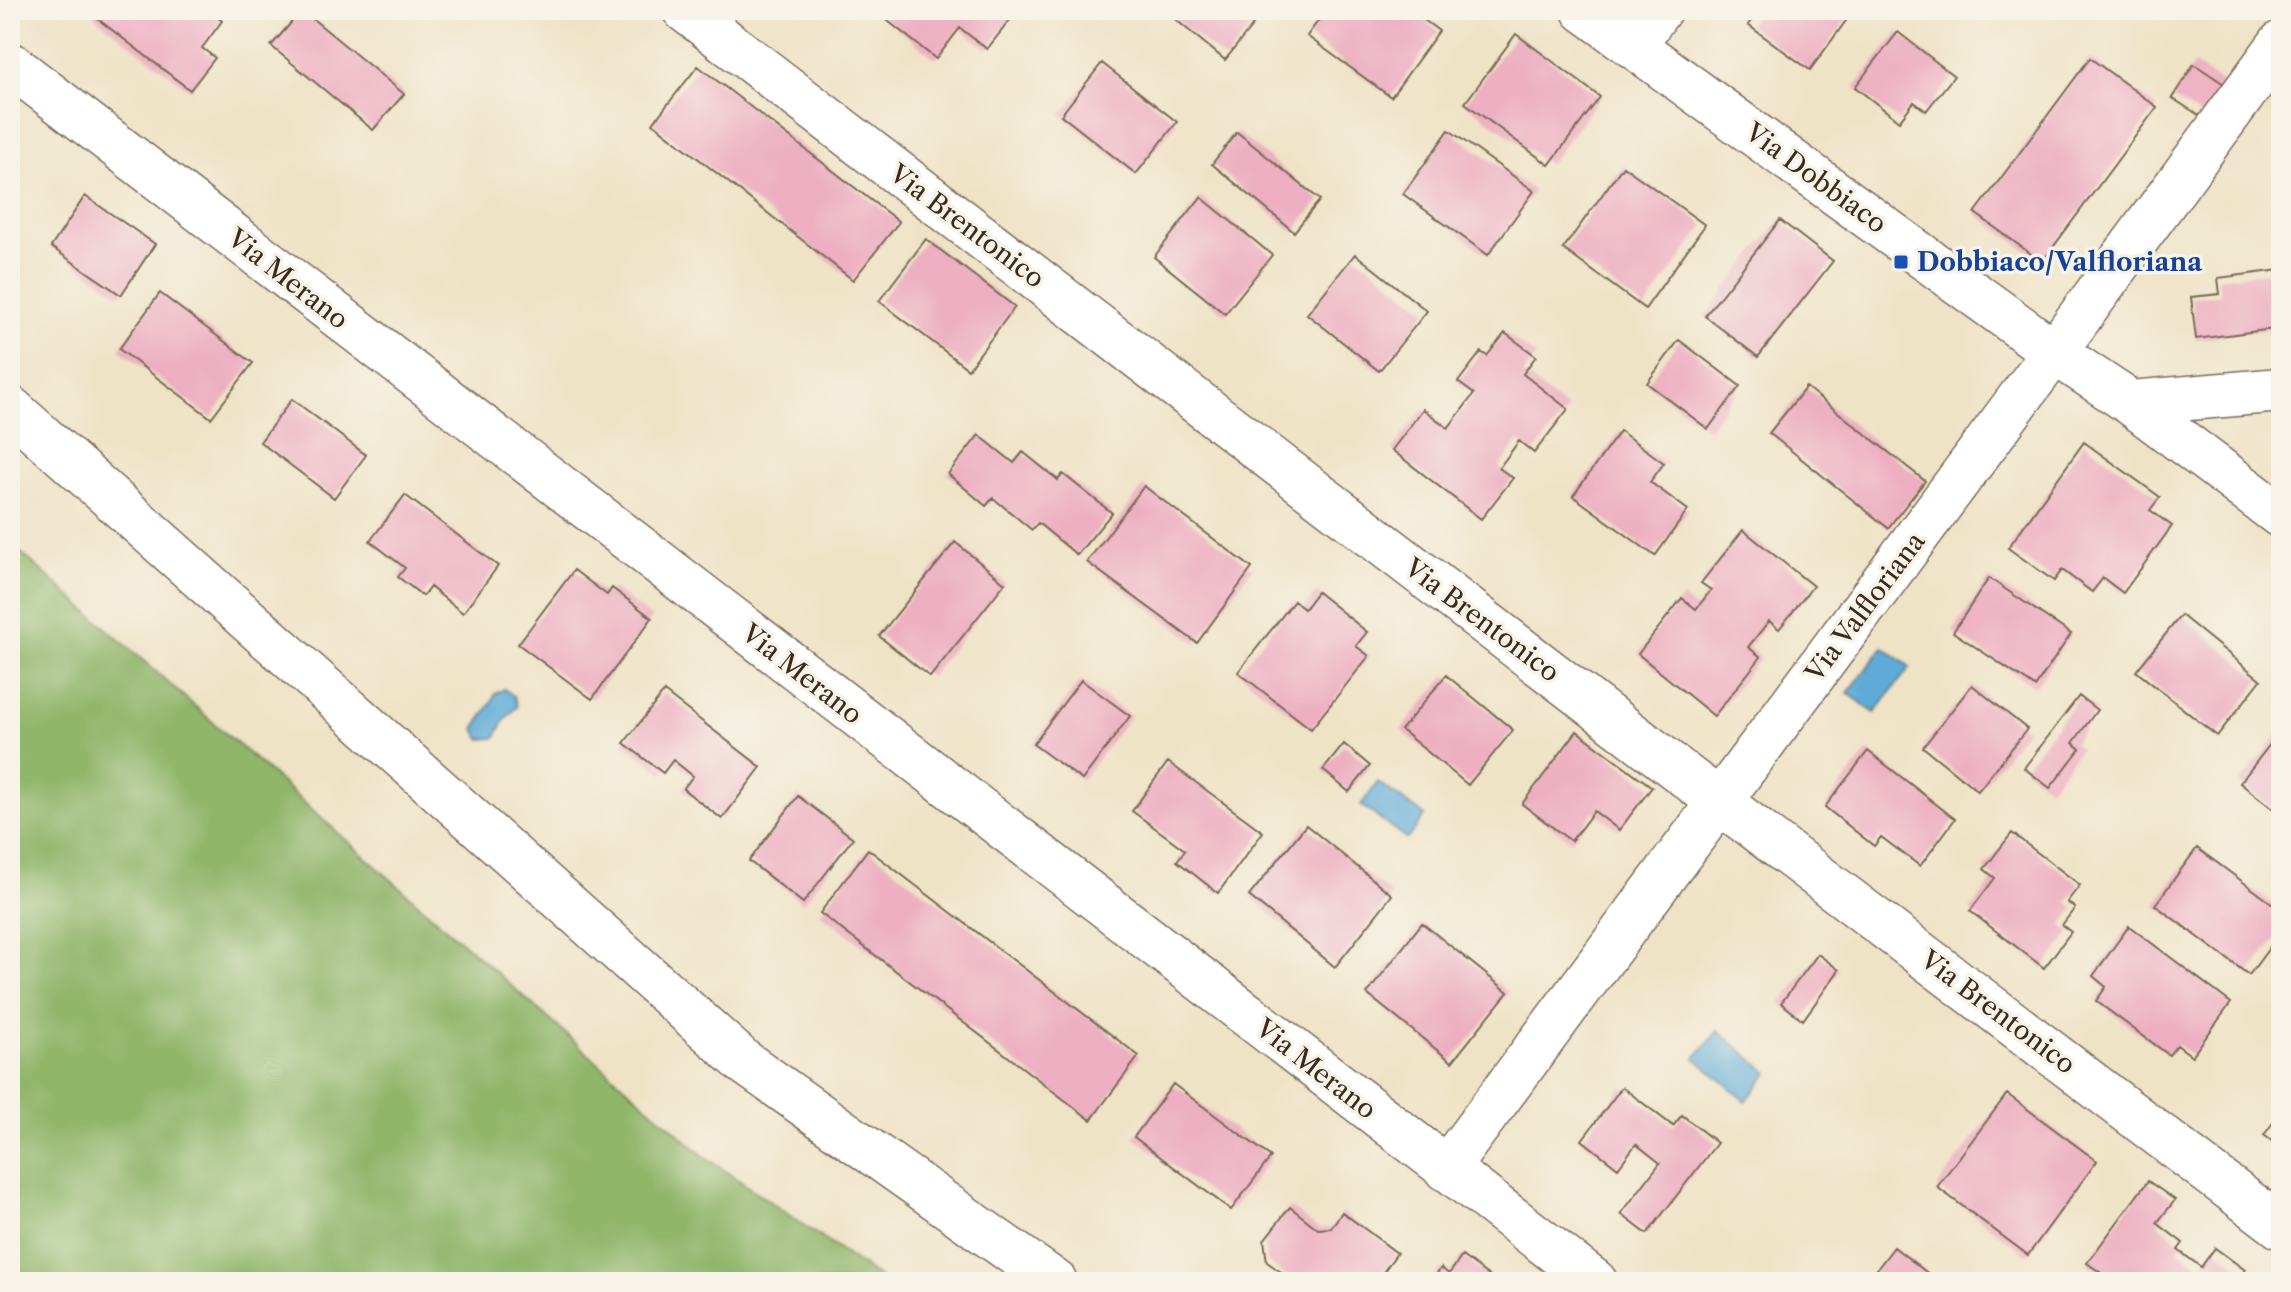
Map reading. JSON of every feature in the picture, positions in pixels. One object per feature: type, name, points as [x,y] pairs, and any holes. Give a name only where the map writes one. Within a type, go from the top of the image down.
[{"type":"street","name":"Via Brentonico","points":[[685,10],[2281,1227]]},
{"type":"street","name":"Via Dobbiaco","points":[[1584,10],[2054,352],[2131,403],[2281,516]]},
{"type":"street","points":[[1633,46],[1659,10]]},
{"type":"street","name":"Via Valfloriana","points":[[1446,1169],[2281,43]]},
{"type":"street","name":"Via Merano","points":[[10,64],[1595,1282]]},
{"type":"street","points":[[2131,403],[2281,390]]},
{"type":"street","points":[[10,408],[744,1062],[1055,1282]]},
{"type":"green space","points":[[10,543],[704,1156],[885,1282],[10,1282]]},
{"type":"water","points":[[1883,647],[1910,667],[1875,713],[1848,693]]},
{"type":"water","points":[[504,689],[514,696],[517,707],[506,718],[495,738],[481,739],[475,729],[495,694]]},
{"type":"water","points":[[1378,782],[1425,816],[1407,839],[1361,805]]},
{"type":"water","points":[[1718,1031],[1769,1073],[1746,1101],[1695,1058]]},
{"type":"building","points":[[99,10],[219,10],[215,15],[222,21],[202,48],[215,58],[190,90],[94,16]]},
{"type":"building","points":[[302,10],[404,94],[373,130],[271,46]]},
{"type":"building","points":[[874,10],[1018,10],[987,49],[960,28],[936,59]]},
{"type":"building","points":[[1164,10],[1234,10],[1253,25],[1225,60]]},
{"type":"building","points":[[1326,10],[1410,10],[1439,31],[1391,97],[1307,36]]},
{"type":"building","points":[[1759,10],[1837,10],[1848,18],[1810,70],[1748,25]]},
{"type":"building","points":[[1898,32],[1954,76],[1926,111],[1914,102],[1899,121],[1855,87]]},
{"type":"building","points":[[1516,34],[1600,97],[1549,165],[1465,103]]},
{"type":"building","points":[[2090,58],[2157,107],[2042,262],[1975,213]]},
{"type":"building","points":[[1102,63],[1177,122],[1136,174],[1061,115]]},
{"type":"building","points":[[2194,64],[2227,86],[2205,119],[2172,98]]},
{"type":"building","points":[[698,66],[899,222],[853,280],[653,123]]},
{"type":"building","points":[[1449,130],[1534,191],[1488,255],[1403,194]]},
{"type":"building","points":[[1237,132],[1320,200],[1294,232],[1212,164]]},
{"type":"building","points":[[1623,166],[1705,225],[1645,309],[1563,249]]},
{"type":"building","points":[[85,196],[155,244],[121,295],[51,247]]},
{"type":"building","points":[[1201,197],[1272,255],[1225,314],[1154,257]]},
{"type":"building","points":[[1780,220],[1833,261],[1758,357],[1705,316]]},
{"type":"building","points":[[926,239],[1015,307],[968,369],[879,301]]},
{"type":"building","points":[[1355,254],[1427,311],[1379,371],[1307,314]]},
{"type":"building","points":[[2281,270],[2281,328],[2196,339],[2191,297],[2220,294],[2218,278]]},
{"type":"building","points":[[160,293],[253,363],[211,418],[119,349]]},
{"type":"building","points":[[1505,333],[1536,356],[1523,374],[1568,409],[1534,453],[1519,441],[1499,468],[1513,478],[1481,519],[1392,450],[1423,409],[1448,428],[1474,394],[1458,382],[1481,352],[1487,356]]},
{"type":"building","points":[[1679,340],[1740,386],[1708,429],[1647,383]]},
{"type":"building","points":[[1806,387],[1925,481],[1888,528],[1769,433]]},
{"type":"building","points":[[292,399],[366,455],[334,498],[260,442]]},
{"type":"building","points":[[1620,431],[1664,463],[1650,482],[1688,510],[1655,556],[1573,496]]},
{"type":"building","points":[[979,435],[1014,463],[1023,452],[1058,480],[1063,474],[1112,513],[1077,555],[1038,523],[1032,530],[993,498],[986,506],[948,474]]},
{"type":"building","points":[[2084,442],[2160,497],[2150,510],[2172,526],[2123,593],[2103,578],[2092,592],[2062,570],[2054,581],[2008,548]]},
{"type":"building","points":[[1144,486],[1252,568],[1197,643],[1087,562]]},
{"type":"building","points":[[405,495],[498,566],[463,613],[430,587],[423,596],[398,577],[405,568],[370,541]]},
{"type":"building","points":[[1743,530],[1813,586],[1779,629],[1769,621],[1748,647],[1761,657],[1714,716],[1638,654],[1682,598],[1696,609],[1711,590],[1701,583]]},
{"type":"building","points":[[955,542],[1005,583],[930,677],[879,636]]},
{"type":"building","points":[[574,570],[607,595],[612,588],[652,618],[592,699],[518,644]]},
{"type":"building","points":[[1989,578],[2071,634],[2035,687],[1953,632]]},
{"type":"building","points":[[1317,592],[1367,632],[1356,646],[1369,656],[1311,729],[1238,672],[1294,601],[1304,609]]},
{"type":"building","points":[[2181,615],[2261,680],[2217,736],[2136,671]]},
{"type":"building","points":[[1446,675],[1513,730],[1468,785],[1401,730]]},
{"type":"building","points":[[1081,680],[1130,716],[1082,780],[1033,744]]},
{"type":"building","points":[[1972,685],[2027,729],[1978,791],[1923,747]]},
{"type":"building","points":[[664,692],[761,767],[722,819],[683,789],[693,776],[673,760],[663,773],[624,743]]},
{"type":"building","points":[[2079,696],[2097,710],[2073,743],[2080,749],[2050,788],[2024,768]]},
{"type":"building","points":[[2281,730],[2281,815],[2240,783]]},
{"type":"building","points":[[1577,731],[1652,787],[1619,830],[1594,811],[1571,841],[1522,804]]},
{"type":"building","points":[[1344,744],[1370,766],[1349,792],[1323,770]]},
{"type":"building","points":[[1868,751],[1955,819],[1920,866],[1881,837],[1874,846],[1825,807]]},
{"type":"building","points":[[1168,762],[1263,832],[1218,893],[1177,861],[1185,850],[1132,811]]},
{"type":"building","points":[[798,796],[853,838],[803,903],[749,861]]},
{"type":"building","points":[[1306,825],[1392,895],[1335,967],[1249,896]]},
{"type":"building","points":[[2012,833],[2080,885],[2067,902],[2075,908],[2062,925],[2071,932],[2044,968],[1970,911],[1995,878],[1984,869]]},
{"type":"building","points":[[2197,848],[2281,910],[2281,932],[2249,975],[2155,905]]},
{"type":"building","points":[[868,849],[1139,1056],[1091,1120],[820,913]]},
{"type":"building","points":[[1422,923],[1508,992],[1452,1062],[1367,994]]},
{"type":"building","points":[[2129,926],[2231,1003],[2192,1056],[2177,1045],[2169,1055],[2096,1001],[2106,987],[2093,976]]},
{"type":"building","points":[[1818,954],[1839,970],[1803,1020],[1781,1003]]},
{"type":"building","points":[[1173,1084],[1271,1157],[1231,1210],[1134,1137]]},
{"type":"building","points":[[1622,1087],[1673,1126],[1682,1115],[1717,1143],[1647,1234],[1621,1214],[1660,1163],[1636,1144],[1618,1168],[1582,1140]]},
{"type":"building","points":[[2007,1094],[2097,1161],[2028,1255],[1937,1187]]},
{"type":"building","points":[[2281,1112],[2281,1148],[2264,1135]]},
{"type":"building","points":[[2148,1181],[2175,1200],[2157,1223],[2183,1243],[2178,1250],[2201,1267],[2215,1248],[2245,1270],[2236,1282],[2114,1282],[2087,1263]]},
{"type":"building","points":[[1290,1207],[1318,1229],[1331,1228],[1342,1212],[1397,1253],[1376,1282],[1295,1282],[1267,1262],[1264,1240]]},
{"type":"building","points":[[1894,1247],[1939,1282],[1867,1282]]},
{"type":"building","points":[[1462,1256],[1497,1282],[1431,1282],[1441,1268],[1449,1274]]},
{"type":"place","name":"Dobbiaco/Valfloriana","points":[[1901,262]]}]
